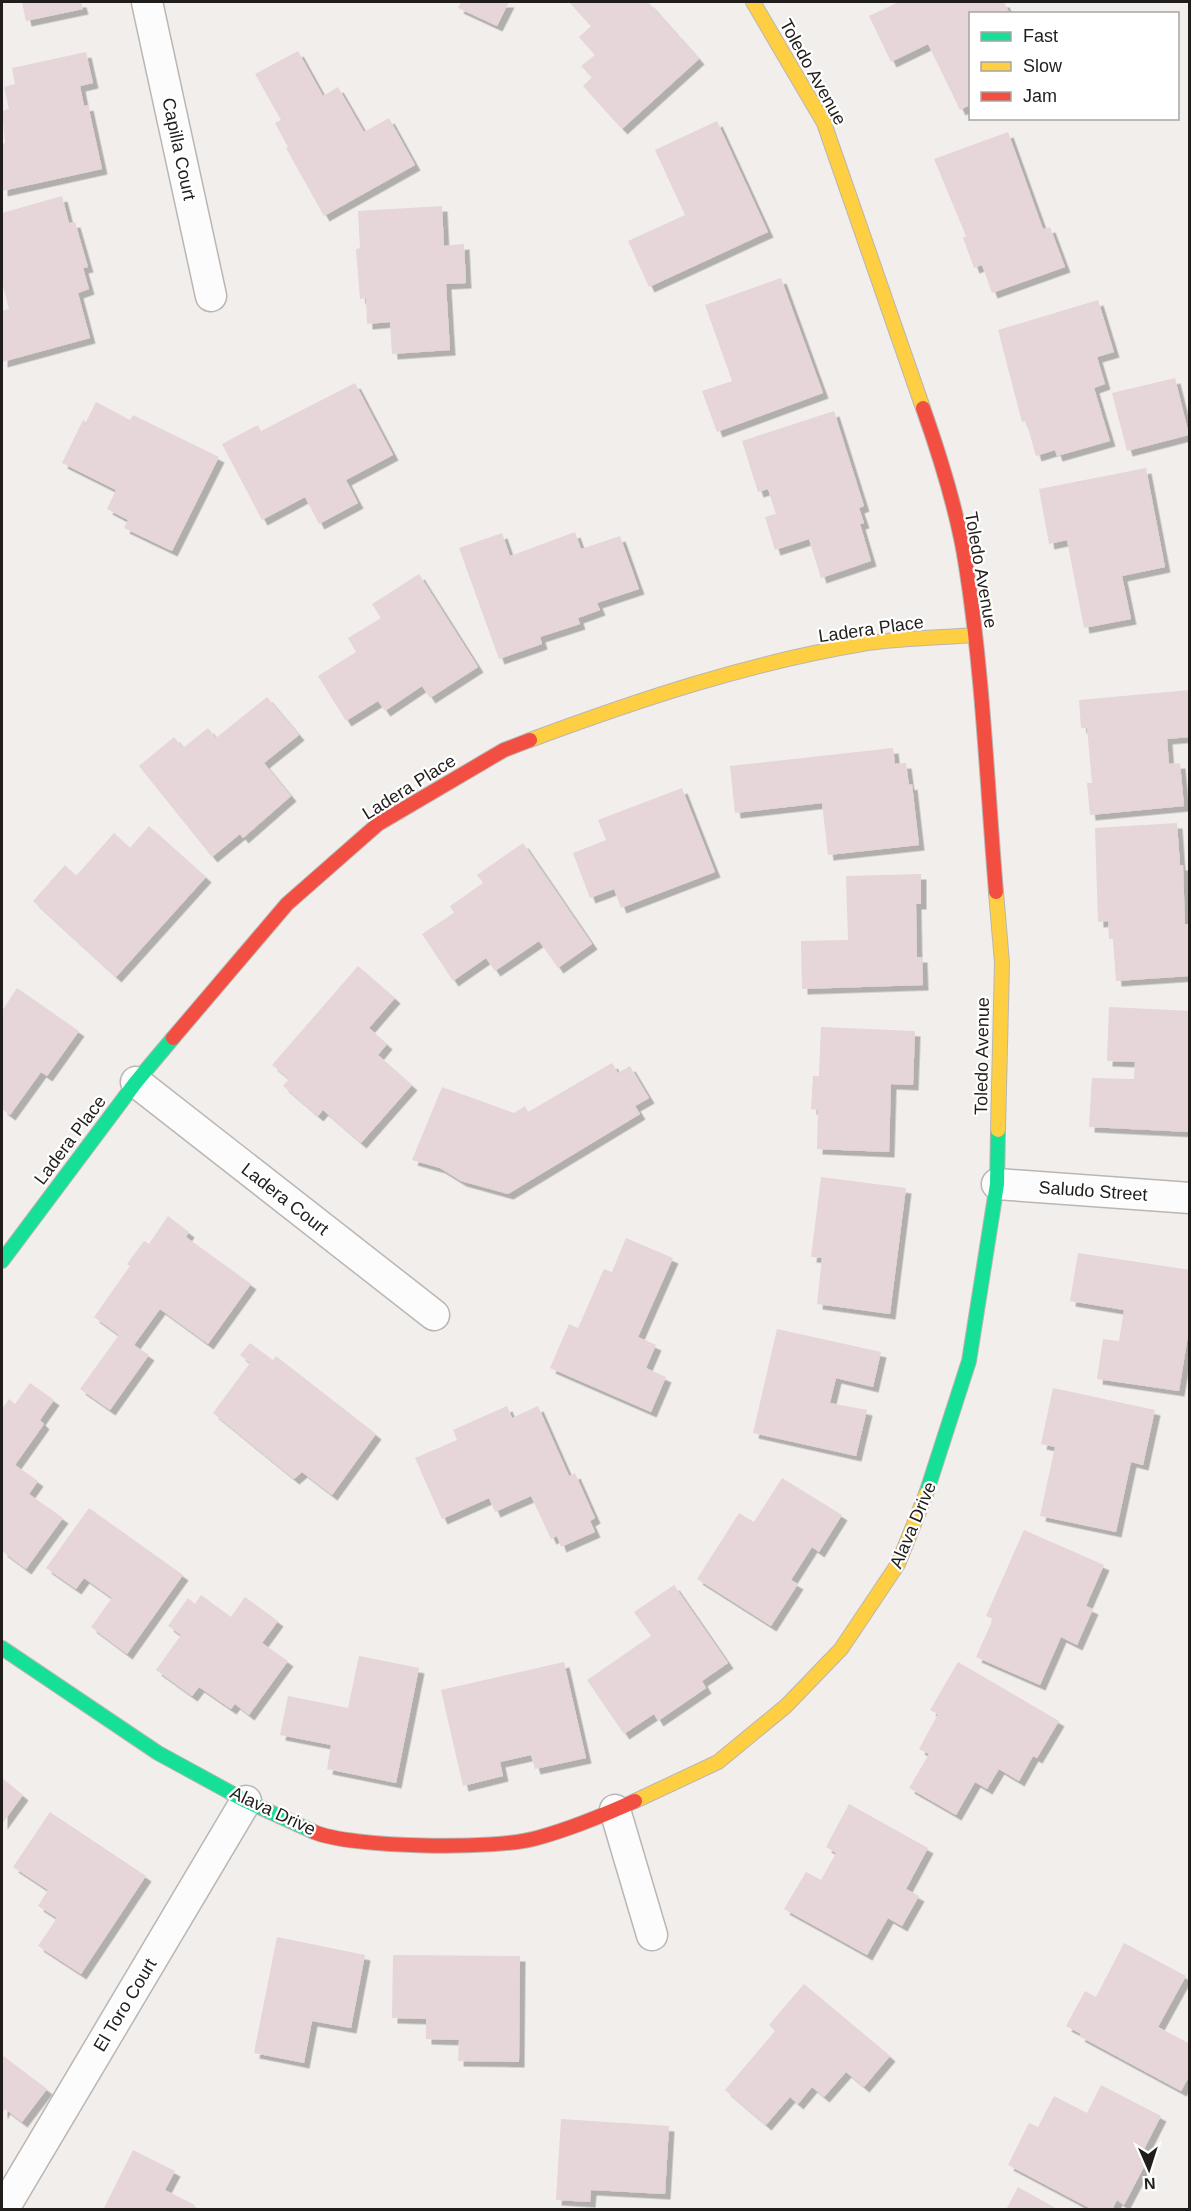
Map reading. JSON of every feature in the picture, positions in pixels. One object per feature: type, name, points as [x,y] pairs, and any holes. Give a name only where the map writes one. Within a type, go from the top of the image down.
[{"type":"street","name":"Capilla Court","points":[[147,2],[211,296]]},
{"type":"street","name":"Toledo Avenue","points":[[753,2],[824,123],[941,459],[966,564],[975,635],[1002,963],[997,1184]]},
{"type":"street","name":"Ladera Place","points":[[2,1261],[136,1082],[287,904],[378,824],[504,750],[617,708],[746,669],[863,645],[975,635]]},
{"type":"street","name":"Ladera Court","points":[[136,1082],[434,1315]]},
{"type":"street","name":"Saludo Street","points":[[997,1184],[1190,1198]]},
{"type":"street","name":"Alava Drive","points":[[2,1648],[158,1753],[246,1801],[322,1835],[399,1844],[464,1845],[535,1839],[615,1809],[718,1762],[786,1706],[841,1649],[898,1564],[935,1473],[969,1361],[997,1184]]},
{"type":"street","name":"El Toro Court","points":[[3,2210],[246,1801]]},
{"type":"street","points":[[615,1809],[652,1935]]},
{"type":"building","points":[[22,2],[81,2],[83,9],[26,21]]},
{"type":"building","points":[[461,2],[509,2],[497,26],[458,8]]},
{"type":"building","points":[[569,2],[648,2],[699,59],[622,129],[583,86],[592,77],[581,66],[595,55],[579,37],[591,26]]},
{"type":"building","points":[[899,2],[1004,2],[1009,12],[969,12],[969,106],[960,110],[928,44],[891,62],[869,16]]},
{"type":"building","points":[[298,51],[323,96],[338,87],[364,132],[389,118],[415,165],[324,216],[286,148],[288,147],[275,123],[281,120],[255,74]]},
{"type":"building","points":[[86,52],[93,83],[80,86],[84,106],[88,105],[102,169],[2,191],[2,144],[5,143],[2,111],[9,109],[4,87],[15,84],[12,68]]},
{"type":"building","points":[[717,121],[768,232],[649,287],[628,241],[685,215],[655,150]]},
{"type":"building","points":[[1008,132],[1043,229],[1050,227],[1065,267],[992,293],[982,265],[974,268],[963,238],[966,236],[934,159]]},
{"type":"building","points":[[62,196],[69,223],[75,222],[88,267],[83,268],[89,289],[78,293],[90,338],[2,362],[2,311],[9,309],[2,282],[2,213]]},
{"type":"building","points":[[442,206],[444,246],[464,244],[466,283],[446,284],[450,350],[392,354],[390,322],[367,324],[366,298],[360,299],[356,249],[360,248],[358,211]]},
{"type":"building","points":[[781,278],[823,393],[717,432],[702,391],[732,381],[705,305]]},
{"type":"building","points":[[1098,300],[1114,352],[1097,357],[1105,384],[1094,388],[1110,441],[1057,456],[1055,450],[1036,456],[1026,421],[1022,422],[998,330]]},
{"type":"building","points":[[1175,378],[1189,435],[1127,451],[1112,393]]},
{"type":"building","points":[[355,383],[393,455],[346,480],[358,503],[319,524],[305,497],[262,520],[222,444],[258,425],[261,431]]},
{"type":"building","points":[[96,402],[130,420],[133,415],[219,457],[172,551],[124,528],[128,520],[107,509],[116,490],[62,463],[83,420],[86,422]]},
{"type":"building","points":[[834,411],[864,506],[859,508],[864,523],[860,524],[871,561],[821,578],[809,539],[775,550],[765,517],[776,514],[768,489],[758,492],[742,441]]},
{"type":"building","points":[[1146,468],[1165,567],[1122,576],[1131,619],[1084,628],[1067,540],[1049,544],[1039,489]]},
{"type":"building","points":[[575,532],[581,549],[620,536],[639,589],[597,603],[600,610],[578,618],[580,624],[540,637],[542,644],[499,659],[459,548],[502,533],[510,556]]},
{"type":"building","points":[[419,574],[478,667],[430,698],[422,686],[385,711],[378,701],[346,721],[318,676],[356,652],[348,638],[381,618],[372,604]]},
{"type":"building","points":[[1190,690],[1190,737],[1167,739],[1169,764],[1180,763],[1184,806],[1090,815],[1087,783],[1092,783],[1087,728],[1081,728],[1079,700]]},
{"type":"building","points":[[267,697],[299,735],[264,763],[291,796],[243,838],[240,834],[212,857],[139,766],[174,737],[183,748],[208,728],[216,738]]},
{"type":"building","points":[[893,748],[895,764],[906,763],[909,785],[912,784],[919,845],[828,855],[822,803],[735,813],[730,766]]},
{"type":"building","points":[[682,788],[715,872],[621,908],[614,889],[590,898],[573,853],[606,840],[598,820]]},
{"type":"building","points":[[1177,823],[1180,865],[1183,865],[1185,924],[1190,924],[1190,976],[1116,981],[1113,939],[1109,939],[1108,921],[1098,922],[1095,828]]},
{"type":"building","points":[[149,826],[206,877],[116,977],[33,901],[65,865],[76,876],[114,833],[130,848]]},
{"type":"building","points":[[523,843],[592,944],[558,968],[539,941],[495,971],[486,958],[453,981],[422,934],[454,913],[450,906],[483,883],[477,875]]},
{"type":"building","points":[[921,874],[921,904],[916,904],[917,957],[922,957],[923,985],[802,989],[801,941],[848,940],[846,876]]},
{"type":"building","points":[[358,966],[395,998],[369,1028],[387,1044],[378,1055],[412,1085],[361,1143],[323,1110],[318,1116],[283,1086],[289,1079],[272,1065]]},
{"type":"building","points":[[17,988],[79,1031],[47,1076],[41,1072],[10,1115],[2,1109],[2,1011]]},
{"type":"building","points":[[1109,1007],[1190,1011],[1190,1132],[1089,1127],[1092,1078],[1134,1079],[1135,1062],[1107,1061]]},
{"type":"building","points":[[821,1027],[915,1031],[913,1085],[891,1084],[889,1152],[817,1149],[818,1110],[811,1109],[813,1076],[819,1076]]},
{"type":"building","points":[[612,1063],[618,1073],[630,1066],[649,1098],[635,1106],[640,1114],[508,1194],[461,1181],[440,1168],[412,1160],[442,1087],[514,1113],[525,1106],[528,1112]]},
{"type":"building","points":[[821,1177],[906,1188],[890,1314],[817,1304],[822,1258],[811,1257]]},
{"type":"building","points":[[168,1216],[189,1232],[186,1237],[251,1284],[208,1344],[160,1309],[134,1345],[149,1355],[110,1410],[80,1389],[119,1335],[94,1317],[130,1266],[127,1264],[144,1241],[149,1244]]},
{"type":"building","points":[[626,1238],[673,1258],[638,1337],[656,1345],[646,1368],[666,1377],[651,1412],[550,1368],[569,1324],[578,1328],[604,1269],[612,1272]]},
{"type":"building","points":[[1078,1253],[1190,1270],[1190,1323],[1179,1391],[1097,1379],[1103,1339],[1119,1341],[1124,1310],[1070,1301]]},
{"type":"building","points":[[777,1329],[881,1352],[873,1387],[836,1378],[830,1403],[867,1410],[856,1456],[753,1433]]},
{"type":"building","points":[[250,1343],[273,1360],[276,1356],[376,1434],[332,1495],[302,1472],[294,1479],[213,1413],[250,1363],[240,1355]]},
{"type":"building","points":[[30,1383],[54,1400],[40,1420],[44,1424],[15,1465],[38,1481],[29,1494],[63,1518],[26,1569],[2,1551],[2,1409],[9,1399],[15,1404]]},
{"type":"building","points":[[1053,1388],[1155,1410],[1143,1465],[1131,1462],[1116,1532],[1040,1516],[1055,1447],[1041,1444]]},
{"type":"building","points":[[507,1406],[512,1418],[538,1406],[569,1476],[575,1473],[595,1518],[590,1521],[595,1532],[561,1547],[557,1536],[551,1539],[531,1496],[495,1512],[489,1498],[442,1519],[415,1458],[457,1440],[453,1430]]},
{"type":"building","points":[[782,1478],[842,1515],[819,1552],[812,1547],[791,1580],[798,1584],[771,1626],[697,1579],[739,1513],[754,1522]]},
{"type":"building","points":[[89,1508],[183,1575],[127,1654],[91,1627],[112,1598],[84,1578],[76,1589],[46,1568]]},
{"type":"building","points":[[1024,1530],[1104,1565],[1086,1606],[1093,1609],[1077,1645],[1061,1637],[1040,1685],[976,1657],[993,1619],[986,1616]]},
{"type":"building","points":[[674,1585],[728,1663],[702,1681],[706,1688],[658,1721],[654,1714],[624,1734],[587,1680],[651,1636],[634,1612]]},
{"type":"building","points":[[201,1595],[231,1617],[245,1597],[278,1621],[262,1643],[288,1661],[249,1715],[235,1704],[231,1709],[199,1687],[192,1696],[156,1670],[181,1635],[168,1626],[188,1598],[195,1604]]},
{"type":"building","points":[[359,1656],[419,1668],[396,1783],[327,1769],[331,1745],[280,1735],[288,1696],[348,1708]]},
{"type":"building","points":[[564,1662],[586,1758],[535,1769],[531,1755],[500,1762],[503,1776],[463,1786],[441,1690]]},
{"type":"building","points":[[958,1662],[1059,1721],[1037,1758],[1033,1756],[1019,1781],[999,1769],[987,1789],[975,1782],[956,1815],[909,1788],[929,1754],[919,1749],[938,1714],[930,1710]]},
{"type":"building","points":[[2,1778],[23,1795],[2,1824]]},
{"type":"building","points":[[849,1804],[928,1848],[906,1889],[919,1896],[902,1926],[888,1918],[867,1955],[784,1909],[806,1872],[821,1880],[836,1853],[826,1847]]},
{"type":"building","points":[[50,1812],[146,1876],[81,1974],[38,1946],[57,1918],[38,1906],[48,1890],[13,1867]]},
{"type":"building","points":[[277,1937],[365,1955],[351,2028],[312,2021],[304,2063],[254,2053]]},
{"type":"building","points":[[1124,1943],[1186,1976],[1158,2027],[1190,2044],[1190,2075],[1181,2091],[1079,2036],[1081,2034],[1066,2026],[1085,1991],[1096,1997]]},
{"type":"building","points":[[393,1955],[520,1956],[519,2062],[458,2061],[459,2040],[426,2039],[426,2019],[392,2018]]},
{"type":"building","points":[[804,1984],[890,2056],[864,2087],[846,2072],[824,2097],[812,2087],[798,2104],[790,2097],[766,2125],[725,2090],[775,2031],[769,2025]]},
{"type":"building","points":[[2,2055],[47,2089],[22,2122],[5,2109],[2,2114]]},
{"type":"building","points":[[1101,2085],[1161,2116],[1139,2159],[1146,2163],[1124,2205],[1117,2200],[1112,2210],[1093,2210],[1008,2165],[1029,2123],[1038,2127],[1054,2096],[1087,2113]]},
{"type":"building","points":[[561,2119],[669,2126],[665,2194],[591,2190],[590,2202],[556,2200]]},
{"type":"building","points":[[133,2150],[175,2171],[165,2190],[195,2205],[192,2210],[103,2210]]},
{"type":"building","points":[[1018,2187],[1059,2210],[1006,2210]]},
{"type":"traffic: fast","points":[[2,1261],[136,1082],[173,1038]]},
{"type":"traffic: fast","points":[[926,1494],[969,1361],[997,1184],[998,1130]]},
{"type":"traffic: fast","points":[[2,1648],[158,1753],[246,1801],[314,1832]]},
{"type":"traffic: slow","points":[[753,2],[824,123],[923,408]]},
{"type":"traffic: slow","points":[[530,740],[652,697],[777,661],[876,642],[975,635]]},
{"type":"traffic: slow","points":[[996,892],[1002,963],[998,1130]]},
{"type":"traffic: slow","points":[[635,1801],[718,1762],[786,1706],[841,1649],[898,1564],[926,1494]]},
{"type":"traffic: jam","points":[[923,408],[948,486],[966,566],[981,688],[996,892]]},
{"type":"traffic: jam","points":[[173,1038],[287,904],[378,824],[504,750],[530,740]]},
{"type":"traffic: jam","points":[[314,1832],[359,1841],[424,1846],[517,1842],[562,1830],[635,1801]]}]
